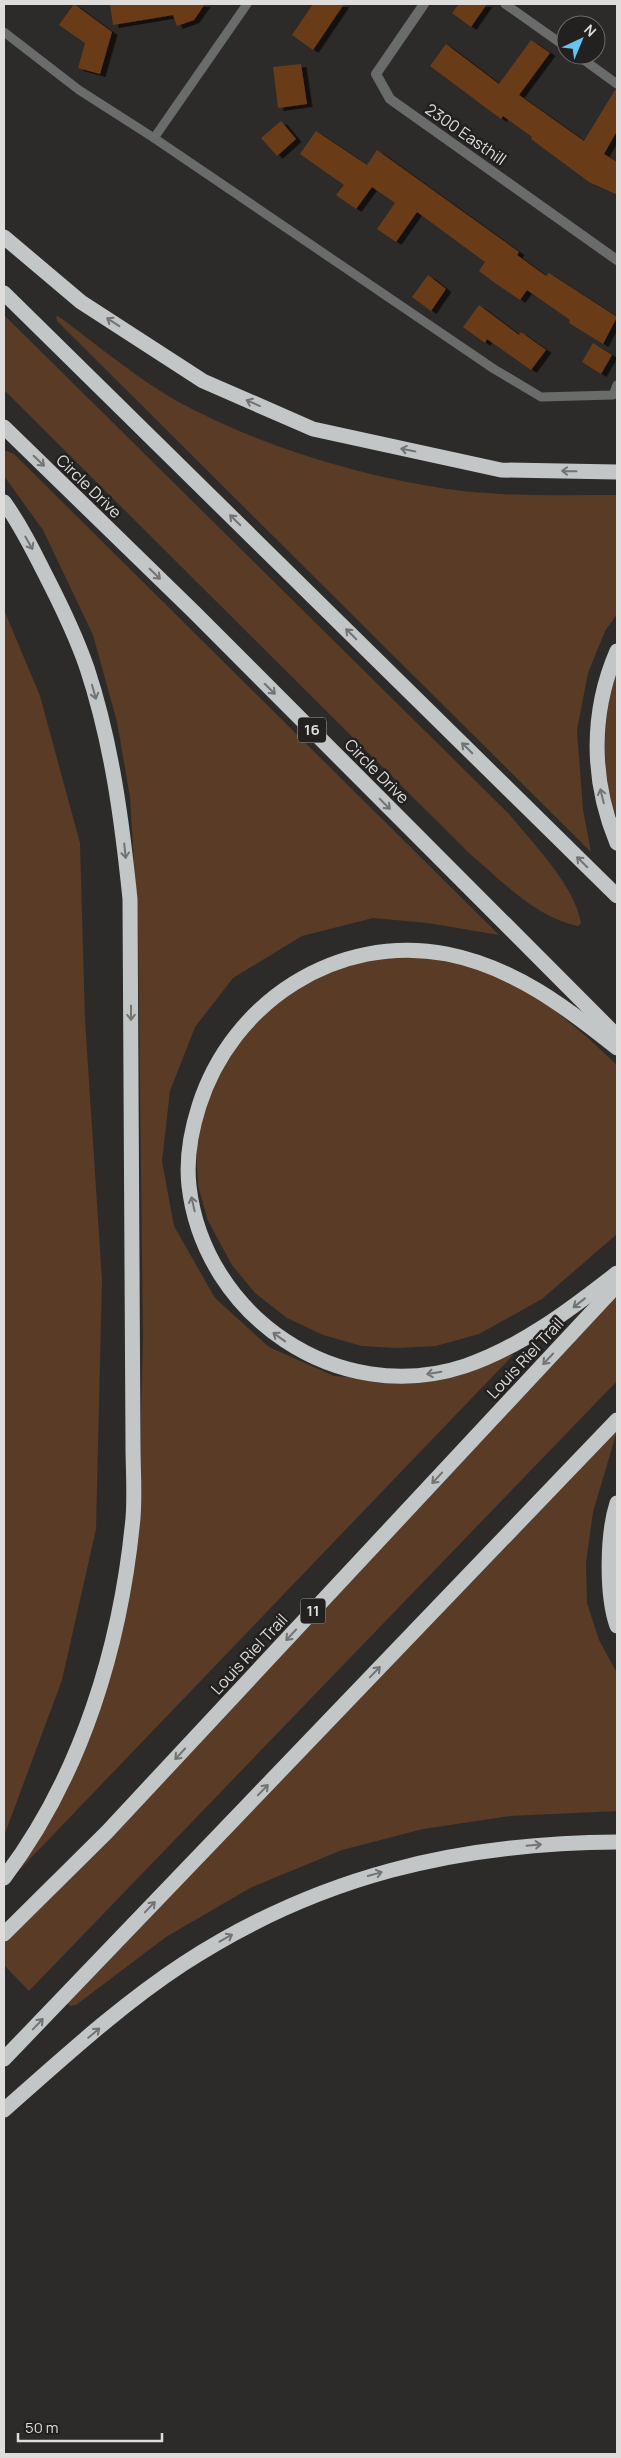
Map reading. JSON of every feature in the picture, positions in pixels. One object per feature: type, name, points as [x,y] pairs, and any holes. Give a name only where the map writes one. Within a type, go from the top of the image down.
[{"type":"highway","points":[[4,237],[82,302],[203,380],[313,429],[501,470],[617,472]]},
{"type":"highway","points":[[4,293],[617,896]]},
{"type":"highway","name":"Circle Drive","points":[[4,427],[208,626],[617,1036]]},
{"type":"highway","points":[[4,502],[36,556],[62,608],[87,667],[114,768],[123,824],[130,899],[133,1436],[133,1517],[117,1622],[105,1669],[90,1715],[55,1795],[4,1878]]},
{"type":"highway","points":[[617,651],[605,680],[599,716],[596,755],[600,787],[608,821],[617,842]]},
{"type":"highway","points":[[617,1048],[565,1006],[507,974],[475,962],[447,954],[415,951],[383,952],[351,958],[291,984],[264,1004],[238,1030],[219,1058],[199,1106],[189,1152],[189,1185],[196,1219],[208,1248],[222,1276],[240,1303],[264,1327],[292,1346],[327,1363],[363,1372],[396,1376],[430,1374],[465,1366],[531,1334],[567,1312],[617,1273]]},
{"type":"highway","name":"Louis Riel Trail","points":[[4,1934],[113,1825],[617,1285]]},
{"type":"highway","points":[[4,2059],[617,1420]]},
{"type":"highway","points":[[617,1504],[610,1547],[610,1583],[614,1617],[617,1626]]},
{"type":"highway","points":[[4,2110],[142,1993],[183,1964],[266,1916],[308,1896],[355,1880],[450,1855],[565,1842],[617,1842]]},
{"type":"street","name":"2300 Easthill","points":[[424,4],[376,74],[390,99],[617,260]]},
{"type":"lane","points":[[154,138],[248,4]]},
{"type":"lane","points":[[505,4],[556,40]]},
{"type":"lane","points":[[4,32],[79,90],[154,138],[494,369],[541,398],[613,395],[617,385]]},
{"type":"lane","points":[[591,65],[617,84]]},
{"type":"shaded area","points":[[4,315],[508,813],[562,880],[577,909],[581,923],[578,926],[547,915],[533,906],[469,853],[4,390]]},
{"type":"shaded area","points":[[58,316],[157,389],[192,409],[253,437],[316,459],[381,476],[468,492],[532,495],[617,495],[617,614],[605,631],[588,673],[577,730],[583,810],[591,852],[57,321],[56,317]]},
{"type":"shaded area","points":[[4,450],[14,454],[499,935],[428,923],[373,918],[302,936],[233,978],[195,1027],[170,1091],[162,1161],[174,1226],[215,1298],[269,1347],[334,1376],[419,1381],[514,1354],[4,1886],[71,1770],[138,1526],[143,1338],[138,931],[130,797],[117,722],[93,635],[43,530],[4,476]]},
{"type":"shaded area","points":[[4,610],[40,696],[80,843],[85,1020],[102,1280],[96,1529],[62,1680],[4,1836]]},
{"type":"shaded area","points":[[617,672],[617,819],[608,785],[605,746],[608,706]]},
{"type":"shaded area","points":[[381,956],[441,958],[482,968],[530,990],[587,1037],[617,1065],[617,1234],[542,1299],[479,1334],[436,1346],[396,1348],[362,1346],[323,1335],[287,1318],[255,1293],[232,1265],[208,1221],[198,1186],[196,1147],[202,1110],[222,1058],[267,1006],[336,967]]},
{"type":"shaded area","points":[[617,1296],[617,1381],[29,1991],[4,1965],[4,1939]]},
{"type":"shaded area","points":[[617,1431],[593,1512],[586,1563],[587,1603],[599,1640],[617,1673],[617,1811],[510,1816],[423,1829],[342,1850],[250,1888],[166,1937],[76,2005],[70,2006],[67,2003]]},
{"type":"building","points":[[74,4],[112,32],[100,74],[78,68],[85,43],[59,25]]},
{"type":"building","points":[[110,4],[205,4],[194,20],[177,26],[173,15],[113,25]]},
{"type":"building","points":[[313,4],[344,4],[313,50],[292,35]]},
{"type":"building","points":[[459,4],[487,4],[471,27],[452,13]]},
{"type":"building","points":[[531,40],[550,53],[519,95],[584,141],[615,90],[617,90],[617,131],[604,154],[617,162],[617,195],[589,182],[531,139],[532,137],[503,116],[501,119],[430,66],[446,44],[499,84]]},
{"type":"building","points":[[301,64],[307,104],[278,108],[273,67]]},
{"type":"building","points":[[281,121],[296,139],[277,156],[261,138]]},
{"type":"building","points":[[316,131],[367,165],[377,150],[519,252],[517,255],[546,276],[549,273],[617,317],[603,344],[569,323],[570,320],[527,290],[520,300],[495,283],[479,271],[485,262],[417,212],[396,242],[377,229],[395,203],[372,187],[356,209],[336,195],[344,185],[300,154]]},
{"type":"building","points":[[428,275],[446,289],[431,311],[412,297]]},
{"type":"building","points":[[479,305],[519,335],[521,332],[546,350],[531,370],[487,339],[485,343],[463,327]]},
{"type":"building","points":[[593,343],[612,355],[601,374],[582,362]]}]
